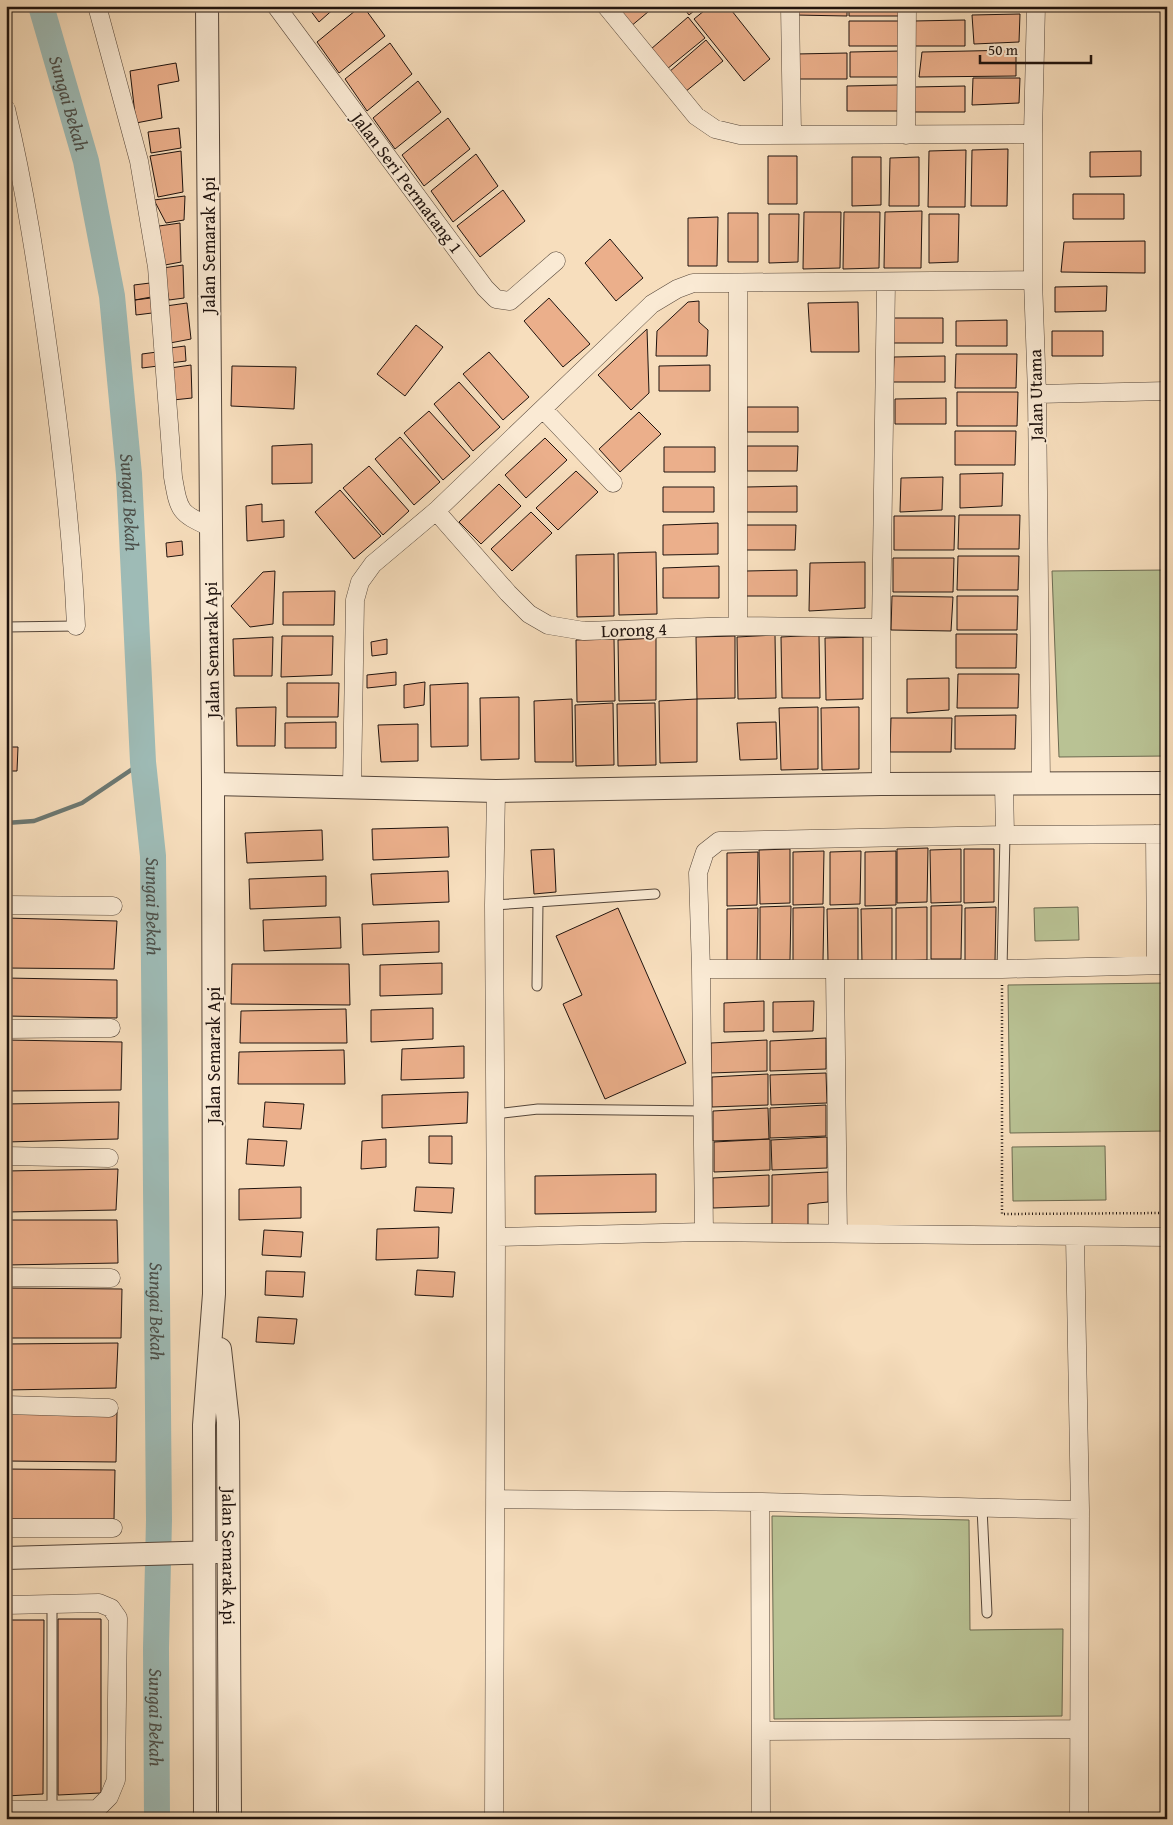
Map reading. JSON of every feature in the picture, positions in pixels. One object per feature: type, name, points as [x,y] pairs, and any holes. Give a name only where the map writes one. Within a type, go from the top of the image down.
[{"type":"street","points":[[97,6],[139,161],[155,258],[173,477],[177,501],[186,516],[210,527]]},
{"type":"street","name":"Jalan Semarak Api","points":[[205,1819],[194,1553],[214,1294],[213,784],[207,6]]},
{"type":"street","name":"Jalan Seri Permatang 1","points":[[276,6],[485,288],[496,299],[510,301],[556,261]]},
{"type":"street","points":[[606,6],[696,116],[715,129],[740,135],[1033,134]]},
{"type":"street","points":[[790,6],[792,134]]},
{"type":"street","points":[[906,135],[907,6]]},
{"type":"street","name":"Jalan Utama","points":[[1036,6],[1033,134],[1033,280],[1037,394],[1041,784]]},
{"type":"street","points":[[6,109],[36,255],[61,438],[73,552],[76,626]]},
{"type":"street","points":[[352,786],[355,600],[360,582],[373,564],[436,511],[652,304],[666,295],[693,283],[1033,280]]},
{"type":"street","points":[[881,784],[881,628],[886,282]]},
{"type":"street","points":[[738,284],[738,626]]},
{"type":"street","points":[[1037,394],[1167,390]]},
{"type":"street","points":[[543,409],[613,483]]},
{"type":"street","name":"Lorong 4","points":[[436,511],[508,593],[529,614],[548,625],[584,631],[738,626],[881,628]]},
{"type":"street","points":[[213,784],[496,791],[881,784],[1167,784]]},
{"type":"street","points":[[1004,784],[1004,835]]},
{"type":"street","points":[[494,1819],[496,1238],[494,905],[496,791]]},
{"type":"street","points":[[702,969],[1002,969],[1162,965],[1161,834],[719,841],[705,852],[698,873],[702,969],[704,1232]]},
{"type":"street","points":[[6,905],[113,906]]},
{"type":"street","points":[[835,970],[838,1234]]},
{"type":"street","points":[[6,1029],[112,1028]]},
{"type":"street","points":[[6,1156],[109,1158]]},
{"type":"street","points":[[496,1238],[704,1232],[1167,1237]]},
{"type":"street","points":[[1075,1237],[1080,1510],[1079,1819]]},
{"type":"street","points":[[6,1277],[111,1278]]},
{"type":"street","name":"Jalan Semarak Api","points":[[214,1294],[228,1422],[230,1819]]},
{"type":"street","points":[[6,1405],[109,1408]]},
{"type":"street","points":[[496,1499],[760,1502],[1080,1510]]},
{"type":"street","points":[[760,1502],[761,1819]]},
{"type":"street","points":[[6,1528],[112,1528]]},
{"type":"street","points":[[6,1558],[228,1551]]},
{"type":"street","points":[[6,1605],[99,1603],[111,1608],[118,1618],[116,1780],[109,1797],[97,1809],[6,1810]]},
{"type":"street","points":[[761,1732],[1079,1729]]},
{"type":"lane","points":[[6,627],[76,626]]},
{"type":"lane","points":[[1002,969],[1004,835]]},
{"type":"lane","points":[[494,905],[655,894]]},
{"type":"lane","points":[[537,986],[538,902]]},
{"type":"lane","points":[[495,1114],[538,1109],[703,1111]]},
{"type":"lane","points":[[982,1508],[987,1614]]},
{"type":"lane","points":[[52,1604],[52,1810]]},
{"type":"path","points":[[1002,969],[1002,1214],[1167,1213]]},
{"type":"green space","points":[[1167,570],[1167,756],[1059,757],[1052,571]]},
{"type":"green space","points":[[1078,907],[1079,940],[1035,941],[1034,908]]},
{"type":"green space","points":[[1167,983],[1167,1131],[1010,1133],[1008,985]]},
{"type":"green space","points":[[1105,1146],[1106,1200],[1013,1201],[1012,1147]]},
{"type":"green space","points":[[772,1516],[969,1520],[970,1630],[1063,1629],[1062,1716],[774,1719]]},
{"type":"building","points":[[307,6],[337,6],[319,22]]},
{"type":"building","points":[[363,6],[385,36],[339,73],[317,42]]},
{"type":"building","points":[[615,6],[655,6],[630,27]]},
{"type":"building","points":[[682,6],[700,6],[689,15]]},
{"type":"building","points":[[710,6],[728,6],[770,59],[744,81],[694,19]]},
{"type":"building","points":[[795,6],[847,6],[847,16],[795,15]]},
{"type":"building","points":[[849,6],[900,6],[900,16],[849,16]]},
{"type":"building","points":[[1020,14],[1019,42],[974,44],[972,15]]},
{"type":"building","points":[[688,17],[705,38],[667,69],[651,49]]},
{"type":"building","points":[[965,20],[965,46],[914,46],[914,21]]},
{"type":"building","points":[[849,21],[900,21],[900,46],[849,46]]},
{"type":"building","points":[[706,40],[723,61],[685,92],[669,72]]},
{"type":"building","points":[[390,43],[412,74],[367,111],[345,79]]},
{"type":"building","points":[[1016,50],[1016,76],[919,77],[922,52]]},
{"type":"building","points":[[901,51],[901,77],[850,77],[850,52]]},
{"type":"building","points":[[847,53],[847,79],[796,79],[796,54]]},
{"type":"building","points":[[176,63],[179,81],[158,85],[162,118],[136,123],[130,71]]},
{"type":"building","points":[[973,78],[1020,78],[1019,103],[972,105]]},
{"type":"building","points":[[418,81],[441,112],[395,149],[373,118]]},
{"type":"building","points":[[898,85],[898,111],[847,111],[847,86]]},
{"type":"building","points":[[965,86],[965,112],[914,112],[914,87]]},
{"type":"building","points":[[448,118],[470,149],[424,186],[402,155]]},
{"type":"building","points":[[179,128],[181,148],[151,153],[148,132]]},
{"type":"building","points":[[1008,149],[1007,206],[971,206],[972,150]]},
{"type":"building","points":[[966,150],[965,207],[928,207],[929,151]]},
{"type":"building","points":[[181,151],[183,192],[158,197],[150,156]]},
{"type":"building","points":[[1141,151],[1141,176],[1090,177],[1090,152]]},
{"type":"building","points":[[476,154],[498,186],[453,222],[431,191]]},
{"type":"building","points":[[768,156],[797,156],[797,204],[768,204]]},
{"type":"building","points":[[852,157],[881,157],[881,205],[852,206]]},
{"type":"building","points":[[919,157],[919,206],[889,206],[890,158]]},
{"type":"building","points":[[503,190],[525,221],[480,257],[457,226]]},
{"type":"building","points":[[1073,194],[1124,194],[1124,219],[1073,219]]},
{"type":"building","points":[[185,196],[184,220],[166,223],[154,200]]},
{"type":"building","points":[[922,211],[921,268],[884,268],[885,212]]},
{"type":"building","points":[[804,212],[841,212],[840,268],[803,269]]},
{"type":"building","points":[[844,212],[880,212],[879,268],[843,269]]},
{"type":"building","points":[[728,213],[758,213],[758,262],[728,262]]},
{"type":"building","points":[[769,214],[799,214],[798,262],[769,263]]},
{"type":"building","points":[[929,214],[959,214],[958,262],[929,263]]},
{"type":"building","points":[[718,217],[717,266],[688,266],[688,218]]},
{"type":"building","points":[[180,223],[181,262],[165,265],[159,226]]},
{"type":"building","points":[[610,239],[643,278],[616,301],[585,263]]},
{"type":"building","points":[[1145,241],[1145,273],[1061,272],[1064,242]]},
{"type":"building","points":[[183,265],[184,298],[169,300],[163,268]]},
{"type":"building","points":[[150,283],[151,297],[135,300],[134,285]]},
{"type":"building","points":[[1107,286],[1106,311],[1055,312],[1055,287]]},
{"type":"building","points":[[151,298],[152,313],[136,315],[135,300]]},
{"type":"building","points":[[549,298],[590,344],[563,367],[524,321]]},
{"type":"building","points":[[699,301],[699,322],[708,330],[707,356],[656,356],[657,331],[688,302]]},
{"type":"building","points":[[858,302],[859,352],[811,352],[808,303]]},
{"type":"building","points":[[187,303],[191,339],[170,343],[166,306]]},
{"type":"building","points":[[892,318],[943,318],[943,343],[892,343]]},
{"type":"building","points":[[1007,320],[1007,346],[956,346],[956,321]]},
{"type":"building","points":[[416,325],[443,347],[405,396],[377,374]]},
{"type":"building","points":[[647,329],[649,393],[631,410],[598,375]]},
{"type":"building","points":[[1052,331],[1103,331],[1103,356],[1052,356]]},
{"type":"building","points":[[185,346],[186,361],[170,363],[170,348]]},
{"type":"building","points":[[157,352],[158,366],[142,368],[142,354]]},
{"type":"building","points":[[489,352],[529,397],[503,420],[463,374]]},
{"type":"building","points":[[956,354],[1017,354],[1016,388],[955,388]]},
{"type":"building","points":[[945,356],[945,382],[893,382],[894,357]]},
{"type":"building","points":[[191,365],[192,398],[173,400],[170,368]]},
{"type":"building","points":[[710,365],[710,391],[659,391],[659,366]]},
{"type":"building","points":[[232,366],[296,367],[294,409],[231,406]]},
{"type":"building","points":[[459,382],[500,427],[473,451],[434,404]]},
{"type":"building","points":[[957,392],[1018,392],[1017,426],[957,426]]},
{"type":"building","points":[[946,398],[946,424],[895,424],[895,399]]},
{"type":"building","points":[[747,407],[798,407],[798,432],[747,432]]},
{"type":"building","points":[[429,411],[470,456],[443,480],[404,433]]},
{"type":"building","points":[[639,412],[661,434],[620,472],[599,449]]},
{"type":"building","points":[[955,431],[1016,431],[1015,465],[955,465]]},
{"type":"building","points":[[400,437],[440,482],[414,505],[375,459]]},
{"type":"building","points":[[545,438],[567,460],[526,498],[505,475]]},
{"type":"building","points":[[312,444],[312,483],[272,484],[272,446]]},
{"type":"building","points":[[747,446],[798,446],[797,471],[747,471]]},
{"type":"building","points":[[664,447],[715,447],[715,472],[664,472]]},
{"type":"building","points":[[369,466],[409,511],[383,535],[343,488]]},
{"type":"building","points":[[576,471],[598,492],[558,530],[536,508]]},
{"type":"building","points":[[1003,473],[1002,506],[960,508],[960,474]]},
{"type":"building","points":[[943,477],[942,510],[900,512],[901,478]]},
{"type":"building","points":[[499,484],[521,506],[481,544],[459,522]]},
{"type":"building","points":[[797,486],[797,512],[746,512],[746,487]]},
{"type":"building","points":[[663,487],[714,487],[714,512],[663,512]]},
{"type":"building","points":[[340,490],[381,536],[354,559],[315,512]]},
{"type":"building","points":[[262,504],[262,522],[284,520],[284,537],[247,541],[246,506]]},
{"type":"building","points":[[531,512],[552,533],[512,571],[491,549]]},
{"type":"building","points":[[959,515],[1020,515],[1019,549],[958,549]]},
{"type":"building","points":[[894,516],[955,516],[954,550],[894,550]]},
{"type":"building","points":[[718,523],[718,554],[663,555],[663,525]]},
{"type":"building","points":[[745,525],[796,525],[795,550],[744,550]]},
{"type":"building","points":[[182,541],[183,555],[167,557],[166,543]]},
{"type":"building","points":[[656,552],[657,614],[619,615],[618,553]]},
{"type":"building","points":[[614,554],[614,616],[577,617],[576,555]]},
{"type":"building","points":[[958,556],[1019,556],[1018,590],[957,590]]},
{"type":"building","points":[[893,558],[954,558],[953,592],[893,592]]},
{"type":"building","points":[[865,562],[865,608],[809,611],[810,563]]},
{"type":"building","points":[[719,566],[719,598],[663,598],[663,568]]},
{"type":"building","points":[[797,570],[797,596],[746,596],[746,571]]},
{"type":"building","points":[[275,571],[273,624],[250,627],[231,606],[263,572]]},
{"type":"building","points":[[335,591],[334,625],[283,625],[283,592]]},
{"type":"building","points":[[892,596],[953,597],[951,631],[891,630]]},
{"type":"building","points":[[957,596],[1018,596],[1017,630],[957,630]]},
{"type":"building","points":[[956,634],[1017,634],[1016,668],[956,668]]},
{"type":"building","points":[[775,635],[776,698],[738,699],[737,637]]},
{"type":"building","points":[[819,635],[820,698],[782,698],[781,637]]},
{"type":"building","points":[[282,636],[333,636],[332,675],[281,677]]},
{"type":"building","points":[[735,636],[735,698],[697,699],[696,637]]},
{"type":"building","points":[[273,637],[272,676],[234,676],[233,639]]},
{"type":"building","points":[[863,637],[863,699],[826,700],[825,638]]},
{"type":"building","points":[[656,638],[656,700],[619,701],[618,640]]},
{"type":"building","points":[[387,639],[387,654],[372,656],[371,642]]},
{"type":"building","points":[[614,639],[615,701],[577,702],[576,640]]},
{"type":"building","points":[[396,672],[396,685],[367,688],[367,675]]},
{"type":"building","points":[[958,674],[1019,674],[1018,708],[957,708]]},
{"type":"building","points":[[949,678],[949,710],[907,713],[907,679]]},
{"type":"building","points":[[425,682],[424,705],[404,708],[404,685]]},
{"type":"building","points":[[287,683],[339,683],[338,717],[287,717]]},
{"type":"building","points":[[468,683],[468,746],[431,747],[430,685]]},
{"type":"building","points":[[519,697],[519,759],[481,760],[480,698]]},
{"type":"building","points":[[572,699],[573,762],[535,762],[534,701]]},
{"type":"building","points":[[697,699],[697,762],[660,763],[659,701]]},
{"type":"building","points":[[613,703],[614,765],[576,766],[575,705]]},
{"type":"building","points":[[655,703],[656,765],[618,766],[617,704]]},
{"type":"building","points":[[276,707],[275,746],[237,746],[236,708]]},
{"type":"building","points":[[818,707],[818,769],[781,770],[779,708]]},
{"type":"building","points":[[859,707],[859,769],[822,770],[821,708]]},
{"type":"building","points":[[1016,715],[1015,749],[955,749],[955,716]]},
{"type":"building","points":[[891,718],[952,718],[951,752],[890,752]]},
{"type":"building","points":[[336,722],[336,748],[285,748],[285,723]]},
{"type":"building","points":[[776,722],[777,759],[740,760],[737,723]]},
{"type":"building","points":[[418,724],[418,761],[381,762],[378,725]]},
{"type":"building","points":[[6,747],[18,747],[17,771],[6,771]]},
{"type":"building","points":[[448,827],[449,857],[373,860],[372,829]]},
{"type":"building","points":[[322,830],[323,860],[247,863],[245,833]]},
{"type":"building","points":[[928,848],[927,902],[897,903],[897,849]]},
{"type":"building","points":[[554,849],[556,892],[534,894],[531,850]]},
{"type":"building","points":[[790,849],[790,903],[760,904],[759,850]]},
{"type":"building","points":[[961,849],[961,902],[931,903],[930,850]]},
{"type":"building","points":[[964,849],[994,849],[994,902],[964,903]]},
{"type":"building","points":[[824,851],[823,904],[793,905],[793,852]]},
{"type":"building","points":[[861,851],[860,904],[830,905],[830,852]]},
{"type":"building","points":[[896,851],[896,905],[865,906],[865,852]]},
{"type":"building","points":[[758,852],[757,905],[727,906],[727,853]]},
{"type":"building","points":[[448,871],[449,902],[373,905],[371,874]]},
{"type":"building","points":[[326,876],[326,906],[250,909],[249,879]]},
{"type":"building","points":[[962,905],[961,959],[931,959],[931,906]]},
{"type":"building","points":[[791,906],[790,960],[760,960],[760,907]]},
{"type":"building","points":[[824,907],[823,961],[793,961],[793,908]]},
{"type":"building","points":[[927,907],[927,960],[896,961],[896,908]]},
{"type":"building","points":[[996,907],[995,961],[965,961],[965,908]]},
{"type":"building","points":[[618,908],[686,1063],[605,1099],[563,1004],[582,995],[556,936]]},
{"type":"building","points":[[758,908],[757,961],[727,962],[727,909]]},
{"type":"building","points":[[858,908],[858,961],[828,962],[827,909]]},
{"type":"building","points":[[892,908],[892,962],[862,963],[861,909]]},
{"type":"building","points":[[340,917],[341,948],[264,951],[263,920]]},
{"type":"building","points":[[6,918],[117,921],[114,969],[6,968]]},
{"type":"building","points":[[439,921],[439,952],[363,955],[362,924]]},
{"type":"building","points":[[442,963],[442,994],[380,996],[380,965]]},
{"type":"building","points":[[232,964],[349,964],[350,1005],[231,1004]]},
{"type":"building","points":[[6,978],[117,980],[117,1018],[6,1016]]},
{"type":"building","points":[[764,1001],[764,1031],[724,1032],[724,1003]]},
{"type":"building","points":[[814,1001],[813,1031],[773,1032],[773,1002]]},
{"type":"building","points":[[433,1008],[433,1039],[371,1042],[371,1010]]},
{"type":"building","points":[[346,1009],[347,1043],[240,1043],[241,1011]]},
{"type":"building","points":[[826,1038],[826,1069],[770,1071],[770,1041]]},
{"type":"building","points":[[6,1040],[122,1042],[121,1090],[6,1091]]},
{"type":"building","points":[[767,1040],[767,1071],[711,1073],[711,1043]]},
{"type":"building","points":[[464,1046],[464,1078],[401,1080],[402,1049]]},
{"type":"building","points":[[344,1050],[345,1084],[238,1084],[239,1052]]},
{"type":"building","points":[[826,1073],[827,1103],[771,1105],[770,1075]]},
{"type":"building","points":[[768,1074],[768,1105],[712,1107],[712,1077]]},
{"type":"building","points":[[468,1092],[467,1123],[382,1128],[382,1095]]},
{"type":"building","points":[[119,1102],[118,1139],[6,1142],[6,1104]]},
{"type":"building","points":[[265,1102],[304,1104],[301,1129],[263,1127]]},
{"type":"building","points":[[826,1105],[826,1136],[770,1138],[770,1108]]},
{"type":"building","points":[[768,1108],[769,1139],[713,1141],[713,1111]]},
{"type":"building","points":[[429,1136],[452,1136],[452,1164],[429,1163]]},
{"type":"building","points":[[827,1137],[827,1168],[772,1170],[771,1140]]},
{"type":"building","points":[[248,1139],[287,1141],[284,1166],[246,1164]]},
{"type":"building","points":[[386,1139],[386,1167],[361,1169],[362,1141]]},
{"type":"building","points":[[770,1139],[770,1170],[714,1172],[714,1142]]},
{"type":"building","points":[[118,1169],[116,1210],[6,1212],[6,1171]]},
{"type":"building","points":[[828,1172],[828,1202],[808,1204],[808,1225],[772,1227],[772,1175]]},
{"type":"building","points":[[656,1174],[656,1212],[535,1214],[535,1176]]},
{"type":"building","points":[[769,1175],[769,1206],[713,1208],[713,1178]]},
{"type":"building","points":[[301,1187],[301,1218],[239,1220],[239,1189]]},
{"type":"building","points":[[416,1187],[454,1188],[452,1213],[414,1211]]},
{"type":"building","points":[[6,1220],[117,1220],[118,1263],[6,1265]]},
{"type":"building","points":[[439,1227],[438,1258],[376,1260],[377,1229]]},
{"type":"building","points":[[264,1230],[303,1232],[301,1257],[262,1255]]},
{"type":"building","points":[[417,1270],[455,1272],[453,1297],[415,1295]]},
{"type":"building","points":[[266,1271],[305,1272],[303,1297],[265,1295]]},
{"type":"building","points":[[6,1288],[122,1289],[121,1338],[6,1338]]},
{"type":"building","points":[[258,1317],[297,1319],[294,1344],[256,1342]]},
{"type":"building","points":[[118,1343],[116,1388],[6,1390],[6,1344]]},
{"type":"building","points":[[6,1411],[117,1412],[116,1462],[6,1461]]},
{"type":"building","points":[[6,1469],[115,1470],[114,1519],[6,1519]]},
{"type":"building","points":[[58,1619],[101,1619],[101,1793],[58,1795]]},
{"type":"building","points":[[6,1620],[44,1620],[43,1794],[6,1796]]},
{"type":"waterway","name":"Sungai Bekah","points":[[41,6],[86,161],[112,296],[129,474],[143,762],[153,856],[159,1520],[156,1648],[157,1819]]},
{"type":"waterway","points":[[6,823],[34,821],[82,803],[143,762]]}]
